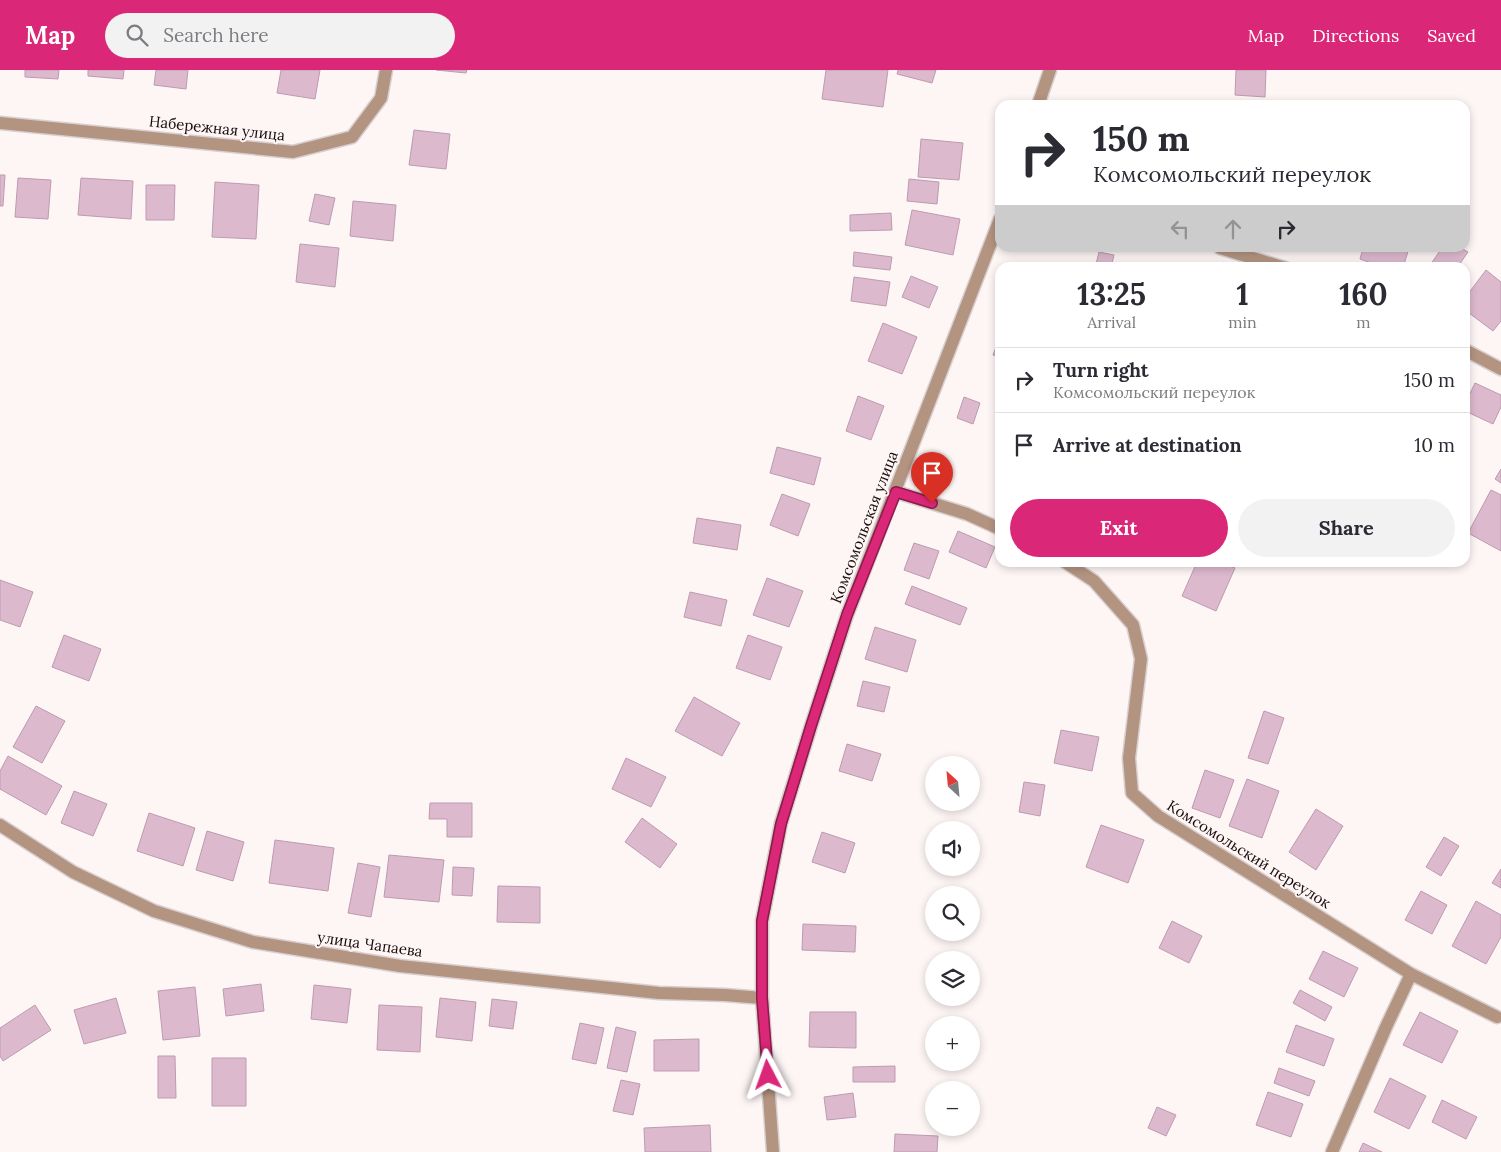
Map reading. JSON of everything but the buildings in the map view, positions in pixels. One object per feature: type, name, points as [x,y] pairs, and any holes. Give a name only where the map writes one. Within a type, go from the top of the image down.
[{"type":"street","name":"Набережная улица","points":[[0,123],[292,152],[352,137],[381,98],[386,70]]},
{"type":"street","points":[[1040,100],[1050,70]]},
{"type":"street","name":"Комсомольская улица","points":[[773,1152],[762,998],[762,921],[781,824],[847,615],[995,232]]},
{"type":"street","points":[[1233,252],[1266,262]]},
{"type":"street","points":[[1470,353],[1501,369]]},
{"type":"street","points":[[896,492],[967,514],[995,527]]},
{"type":"street","name":"Комсомольский переулок","points":[[1073,567],[1094,580],[1133,626],[1141,659],[1129,758],[1132,792],[1158,816],[1411,974],[1497,1017]]},
{"type":"street","name":"улица Чапаева","points":[[0,825],[73,872],[154,911],[254,942],[409,967],[659,994],[725,995],[762,998]]},
{"type":"street","points":[[1332,1152],[1411,974]]},
{"type":"route","points":[[768,1075],[762,998],[762,921],[781,824],[847,615],[896,492],[932,503]]}]
